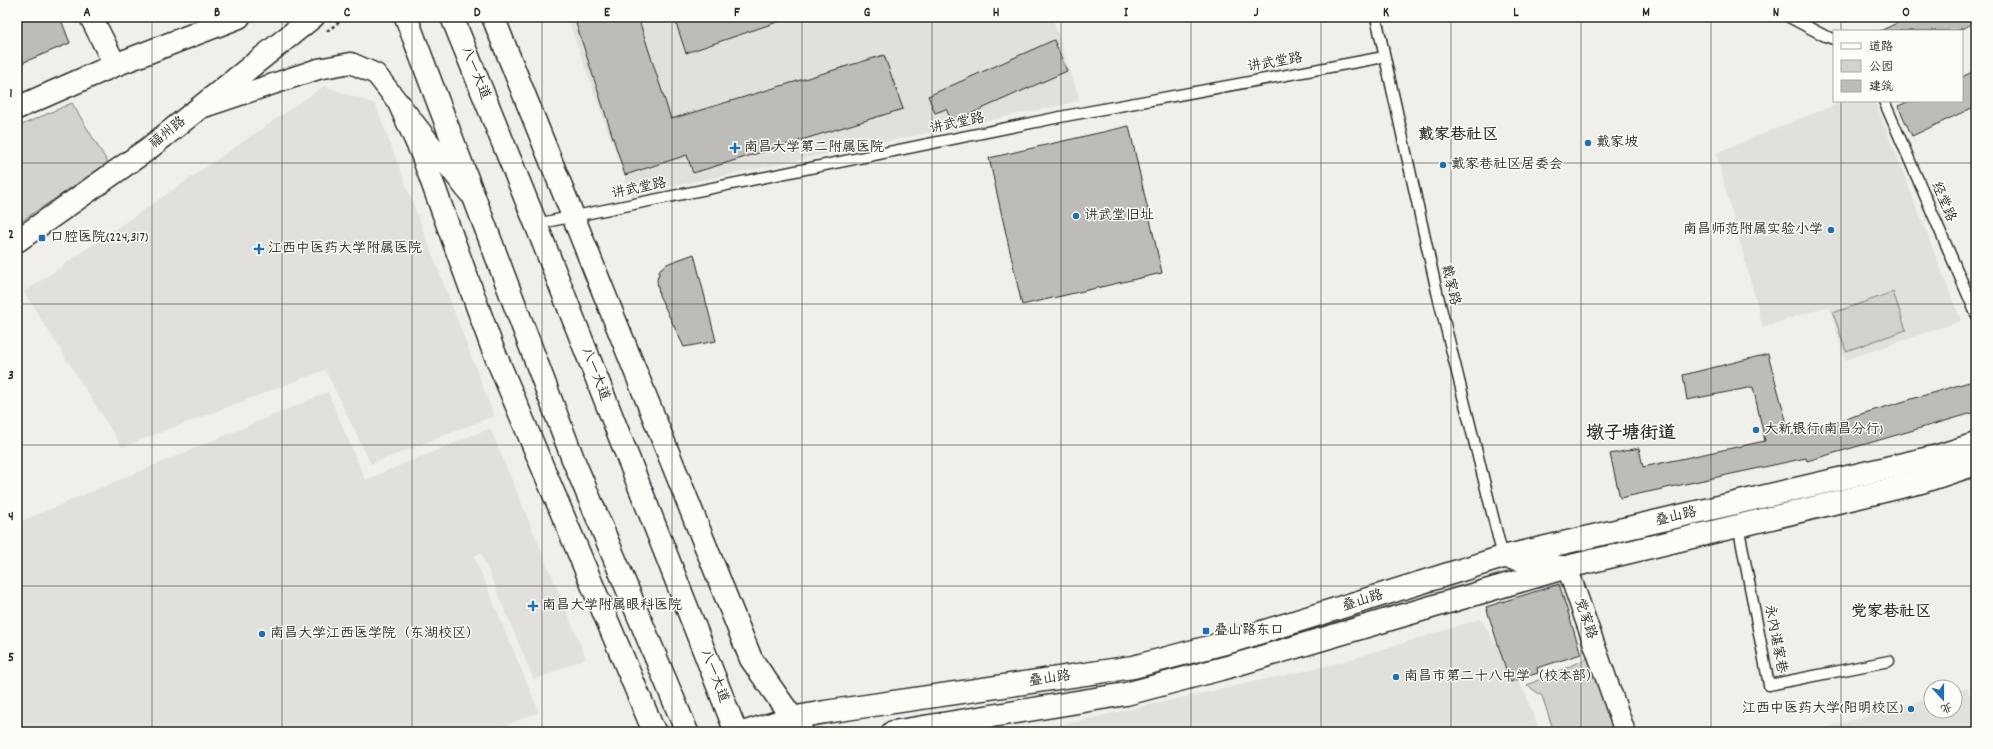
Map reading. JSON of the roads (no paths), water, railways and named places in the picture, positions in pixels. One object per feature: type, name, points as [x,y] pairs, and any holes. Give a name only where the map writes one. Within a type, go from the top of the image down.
[{"type":"main road","points":[[91,17],[115,65]]},
{"type":"main road","points":[[190,36],[216,17]]},
{"type":"main road","points":[[17,108],[115,65],[239,17]]},
{"type":"main road","name":"福州路","points":[[17,241],[148,149],[313,17]]},
{"type":"main road","points":[[406,17],[573,459],[687,732]]},
{"type":"main road","name":"八一大道","points":[[452,17],[536,224],[736,732]]},
{"type":"main road","points":[[493,17],[751,659],[796,725]]},
{"type":"main road","points":[[400,105],[422,154],[492,347],[652,727],[656,732]]},
{"type":"main road","name":"叠山路","points":[[746,732],[796,725],[1133,668],[1236,640],[1503,557],[1938,456],[1976,444]]},
{"type":"main road","name":"叠山路","points":[[893,732],[1126,694],[1228,667],[1567,567],[1921,482],[1976,464]]},
{"type":"street","points":[[198,109],[318,69],[351,64],[376,74],[477,203]]},
{"type":"street","points":[[1503,557],[1567,567]]},
{"type":"street","name":"党家路","points":[[1567,567],[1625,732]]},
{"type":"lane","name":"戴家路","points":[[1376,17],[1437,292],[1503,557]]},
{"type":"lane","points":[[1789,17],[1833,39]]},
{"type":"lane","name":"讲武堂路","points":[[536,224],[1065,116],[1384,57]]},
{"type":"lane","name":"经堂路","points":[[1884,102],[1976,314]]},
{"type":"lane","name":"永内谌家巷","points":[[1738,525],[1769,685],[1889,661]]},
{"type":"place","name":"戴家坡","points":[[1588,143]]},
{"type":"place","name":"南昌大学第二附属医院","points":[[735,148]]},
{"type":"place","name":"戴家巷社区居委会","points":[[1443,165]]},
{"type":"place","name":"讲武堂旧址","points":[[1076,216]]},
{"type":"place","name":"南昌师范附属实验小学","points":[[1831,230]]},
{"type":"place","name":"口腔医院(224,317)","points":[[42,238]]},
{"type":"place","name":"江西中医药大学附属医院","points":[[259,249]]},
{"type":"place","name":"大新银行(南昌分行)","points":[[1756,430]]},
{"type":"place","name":"南昌大学附属眼科医院","points":[[533,606]]},
{"type":"place","name":"叠山路东口","points":[[1206,631]]},
{"type":"place","name":"南昌大学江西医学院（东湖校区）","points":[[262,634]]},
{"type":"place","name":"南昌市第二十八中学（校本部）","points":[[1396,677]]},
{"type":"place","name":"江西中医药大学(阳明校区)","points":[[1911,709]]},
{"type":"district","name":"戴家巷社区","points":[[1458,135]]},
{"type":"district","name":"墩子塘街道","points":[[1631,434]]},
{"type":"district","name":"党家巷社区","points":[[1891,612]]}]
